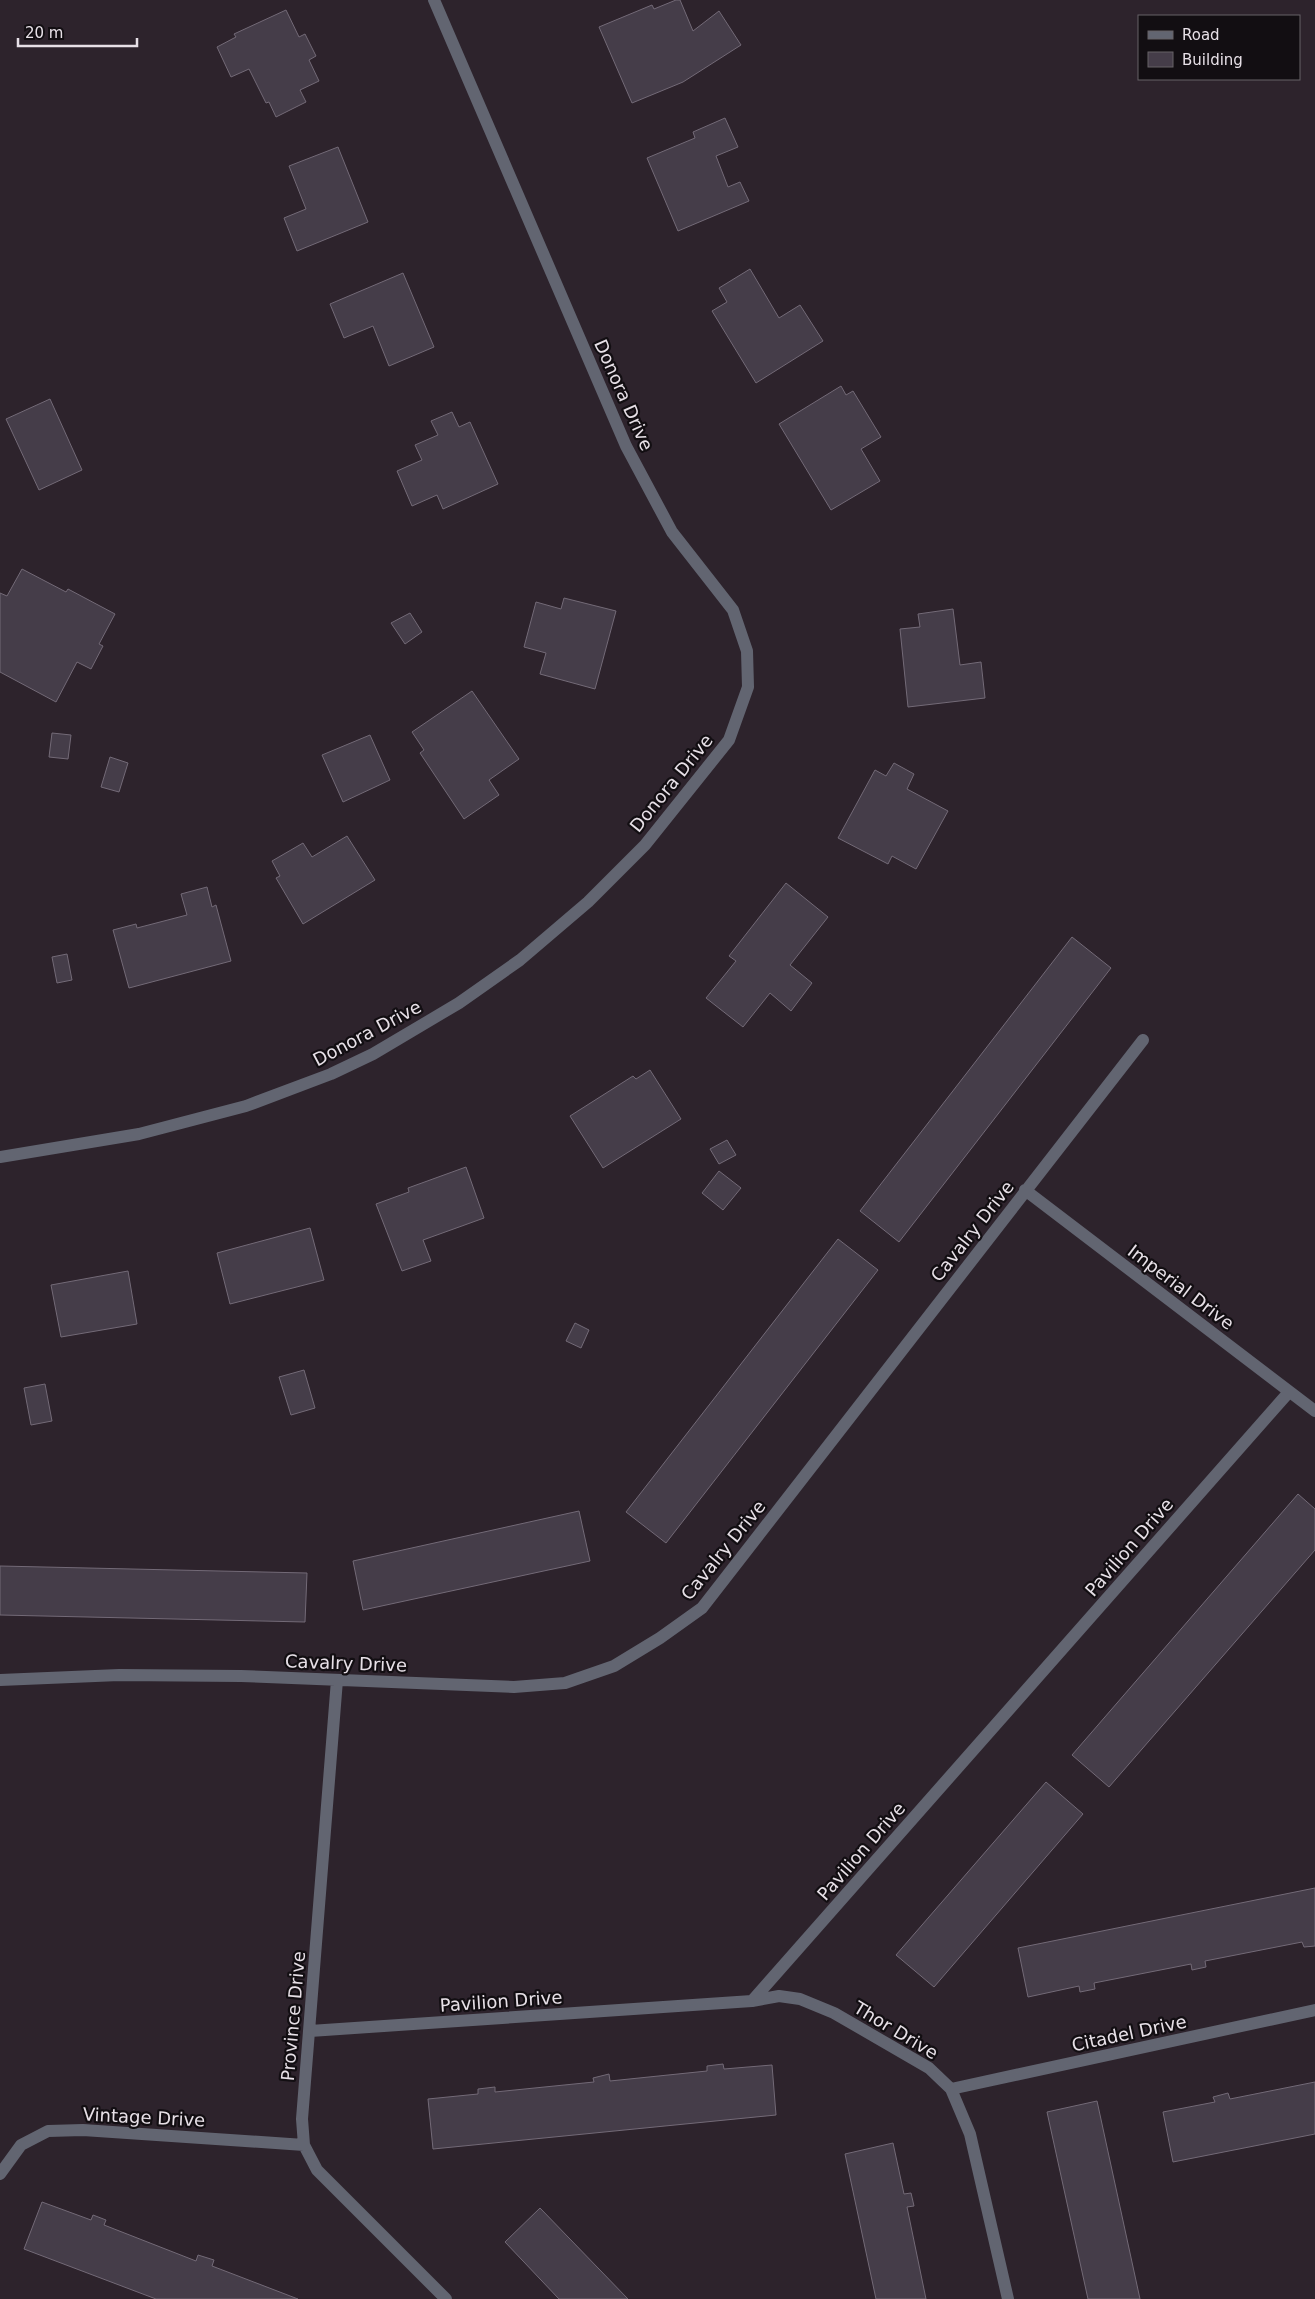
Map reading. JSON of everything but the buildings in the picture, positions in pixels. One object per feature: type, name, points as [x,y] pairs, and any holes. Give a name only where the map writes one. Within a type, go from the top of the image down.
[{"type":"street","name":"Donora Drive","points":[[0,1157],[139,1134],[246,1106],[331,1074],[373,1054],[459,1004],[520,960],[588,902],[645,845],[729,740],[748,687],[747,651],[733,610],[672,532],[626,446],[434,0]]},
{"type":"street","name":"Cavalry Drive","points":[[0,1680],[119,1675],[241,1676],[514,1687],[565,1683],[614,1666],[702,1608],[1143,1040]]},
{"type":"street","name":"Imperial Drive","points":[[1026,1190],[1315,1411]]},
{"type":"street","name":"Pavilion Drive","points":[[310,2031],[752,2001],[1289,1392]]},
{"type":"street","name":"Province Drive","points":[[337,1680],[302,2118],[304,2145],[317,2170],[446,2299]]},
{"type":"street","name":"Thor Drive","points":[[752,2001],[779,1996],[800,1999],[834,2013],[929,2068],[951,2089],[970,2134],[1008,2299]]},
{"type":"street","name":"Citadel Drive","points":[[951,2089],[1315,2010]]},
{"type":"street","name":"Vintage Drive","points":[[0,2174],[21,2145],[48,2131],[83,2130],[304,2145]]}]
